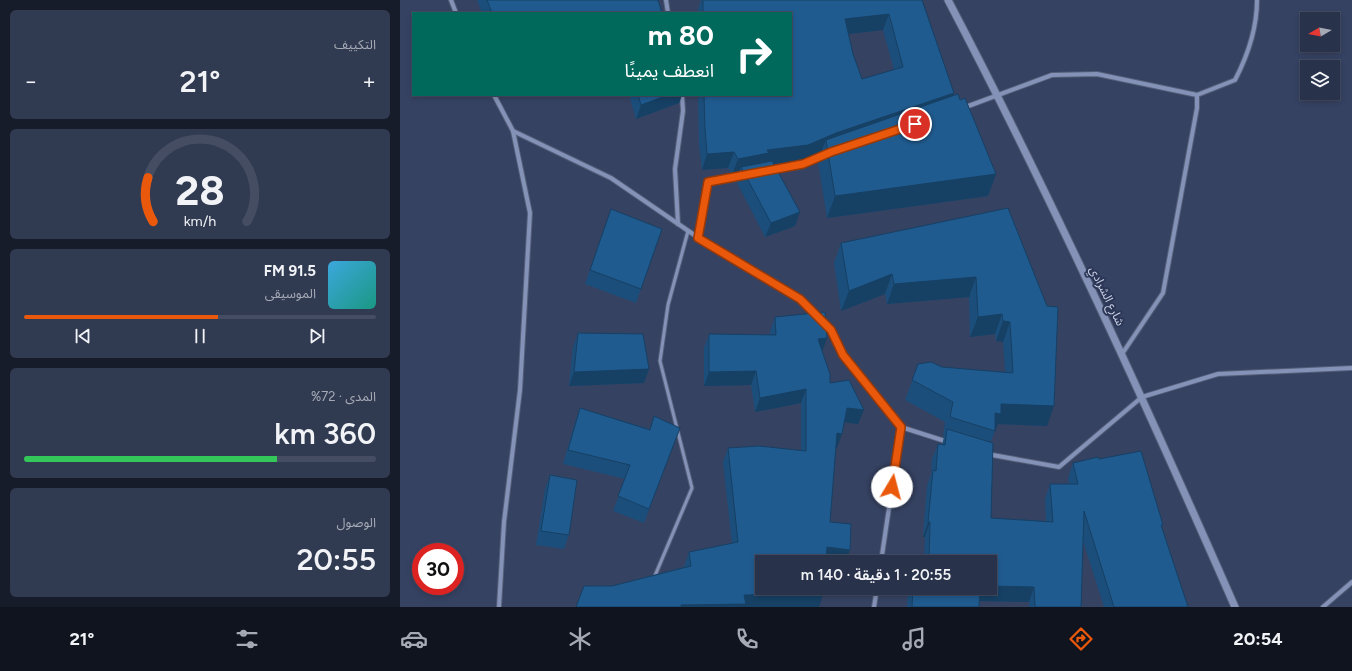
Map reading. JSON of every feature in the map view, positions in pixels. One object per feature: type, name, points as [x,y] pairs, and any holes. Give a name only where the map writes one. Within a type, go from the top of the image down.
[{"type":"street","points":[[451,0],[456,12]]},
{"type":"street","points":[[666,0],[668,12]]},
{"type":"street","name":"شارع الشرادي","points":[[948,0],[998,96],[1122,354],[1234,607]]},
{"type":"street","points":[[955,110],[998,96],[1052,75],[1097,74],[1197,95],[1235,80],[1248,55],[1257,13],[1257,0]]},
{"type":"street","points":[[1122,354],[1163,293],[1197,108],[1197,95]]},
{"type":"street","points":[[495,96],[513,131],[530,213],[520,390],[504,522],[499,607]]},
{"type":"street","points":[[678,224],[675,169],[683,111],[682,96]]},
{"type":"street","points":[[513,131],[611,178],[698,238],[800,299],[831,330],[843,355],[901,427],[953,444]]},
{"type":"street","points":[[767,171],[803,164],[831,152]]},
{"type":"street","points":[[698,238],[708,182],[745,176]]},
{"type":"street","points":[[983,454],[1059,467],[1142,397],[1218,374],[1352,368]]},
{"type":"street","points":[[882,555],[901,427]]},
{"type":"street","points":[[1323,607],[1352,582]]},
{"type":"street","points":[[874,607],[876,595]]},
{"type":"lane","points":[[654,578],[692,488],[660,361],[668,305],[688,231]]},
{"type":"building","points":[[487,0],[658,0],[662,12],[492,12]]},
{"type":"building","points":[[703,0],[922,0],[954,93],[836,133],[808,145],[767,150],[769,153],[738,159],[734,152],[707,154],[704,96],[792,96],[792,12],[703,12]],"holes":[[[889,14],[903,67],[862,79],[853,54],[845,19]]]},
{"type":"building","points":[[958,94],[960,100],[965,98],[996,174],[835,196],[826,140]]},
{"type":"building","points":[[638,96],[665,96],[641,105]]},
{"type":"building","points":[[772,161],[800,212],[771,223],[741,167]]},
{"type":"building","points":[[1008,208],[1047,306],[1058,307],[1054,406],[1001,404],[1001,414],[995,413],[995,431],[950,417],[953,402],[912,380],[918,364],[931,362],[942,367],[1013,373],[1010,322],[1003,321],[1002,314],[978,317],[976,277],[894,284],[892,274],[849,291],[841,243]]},
{"type":"building","points":[[611,209],[662,229],[641,289],[590,270]]},
{"type":"building","points":[[825,312],[827,338],[818,339],[830,374],[830,383],[849,380],[864,410],[847,408],[842,434],[837,433],[830,522],[851,524],[850,550],[827,547],[826,555],[755,555],[755,595],[744,595],[746,604],[681,605],[681,607],[576,607],[584,586],[612,586],[691,566],[689,552],[738,542],[728,448],[759,446],[806,451],[806,389],[760,398],[756,371],[709,372],[709,334],[776,335],[775,317]]},
{"type":"building","points":[[578,333],[643,334],[649,369],[574,372]]},
{"type":"building","points":[[580,408],[650,430],[654,416],[680,428],[649,509],[618,496],[630,465],[568,450]]},
{"type":"building","points":[[947,429],[993,443],[991,518],[1053,522],[1050,484],[1078,484],[1073,463],[1098,457],[1099,459],[1141,451],[1163,525],[1161,525],[1188,607],[1114,607],[1084,511],[1081,607],[1035,607],[1034,587],[997,586],[997,555],[929,555],[930,522],[928,522],[933,470],[936,471],[938,444],[945,445]]},
{"type":"building","points":[[550,475],[577,480],[569,535],[541,531]]},
{"type":"building","points":[[913,595],[980,595],[979,607],[912,607]]},
{"type":"route","points":[[892,487],[901,427],[843,355],[831,330],[800,299],[698,238],[708,182],[803,164],[831,152],[915,124]]}]
